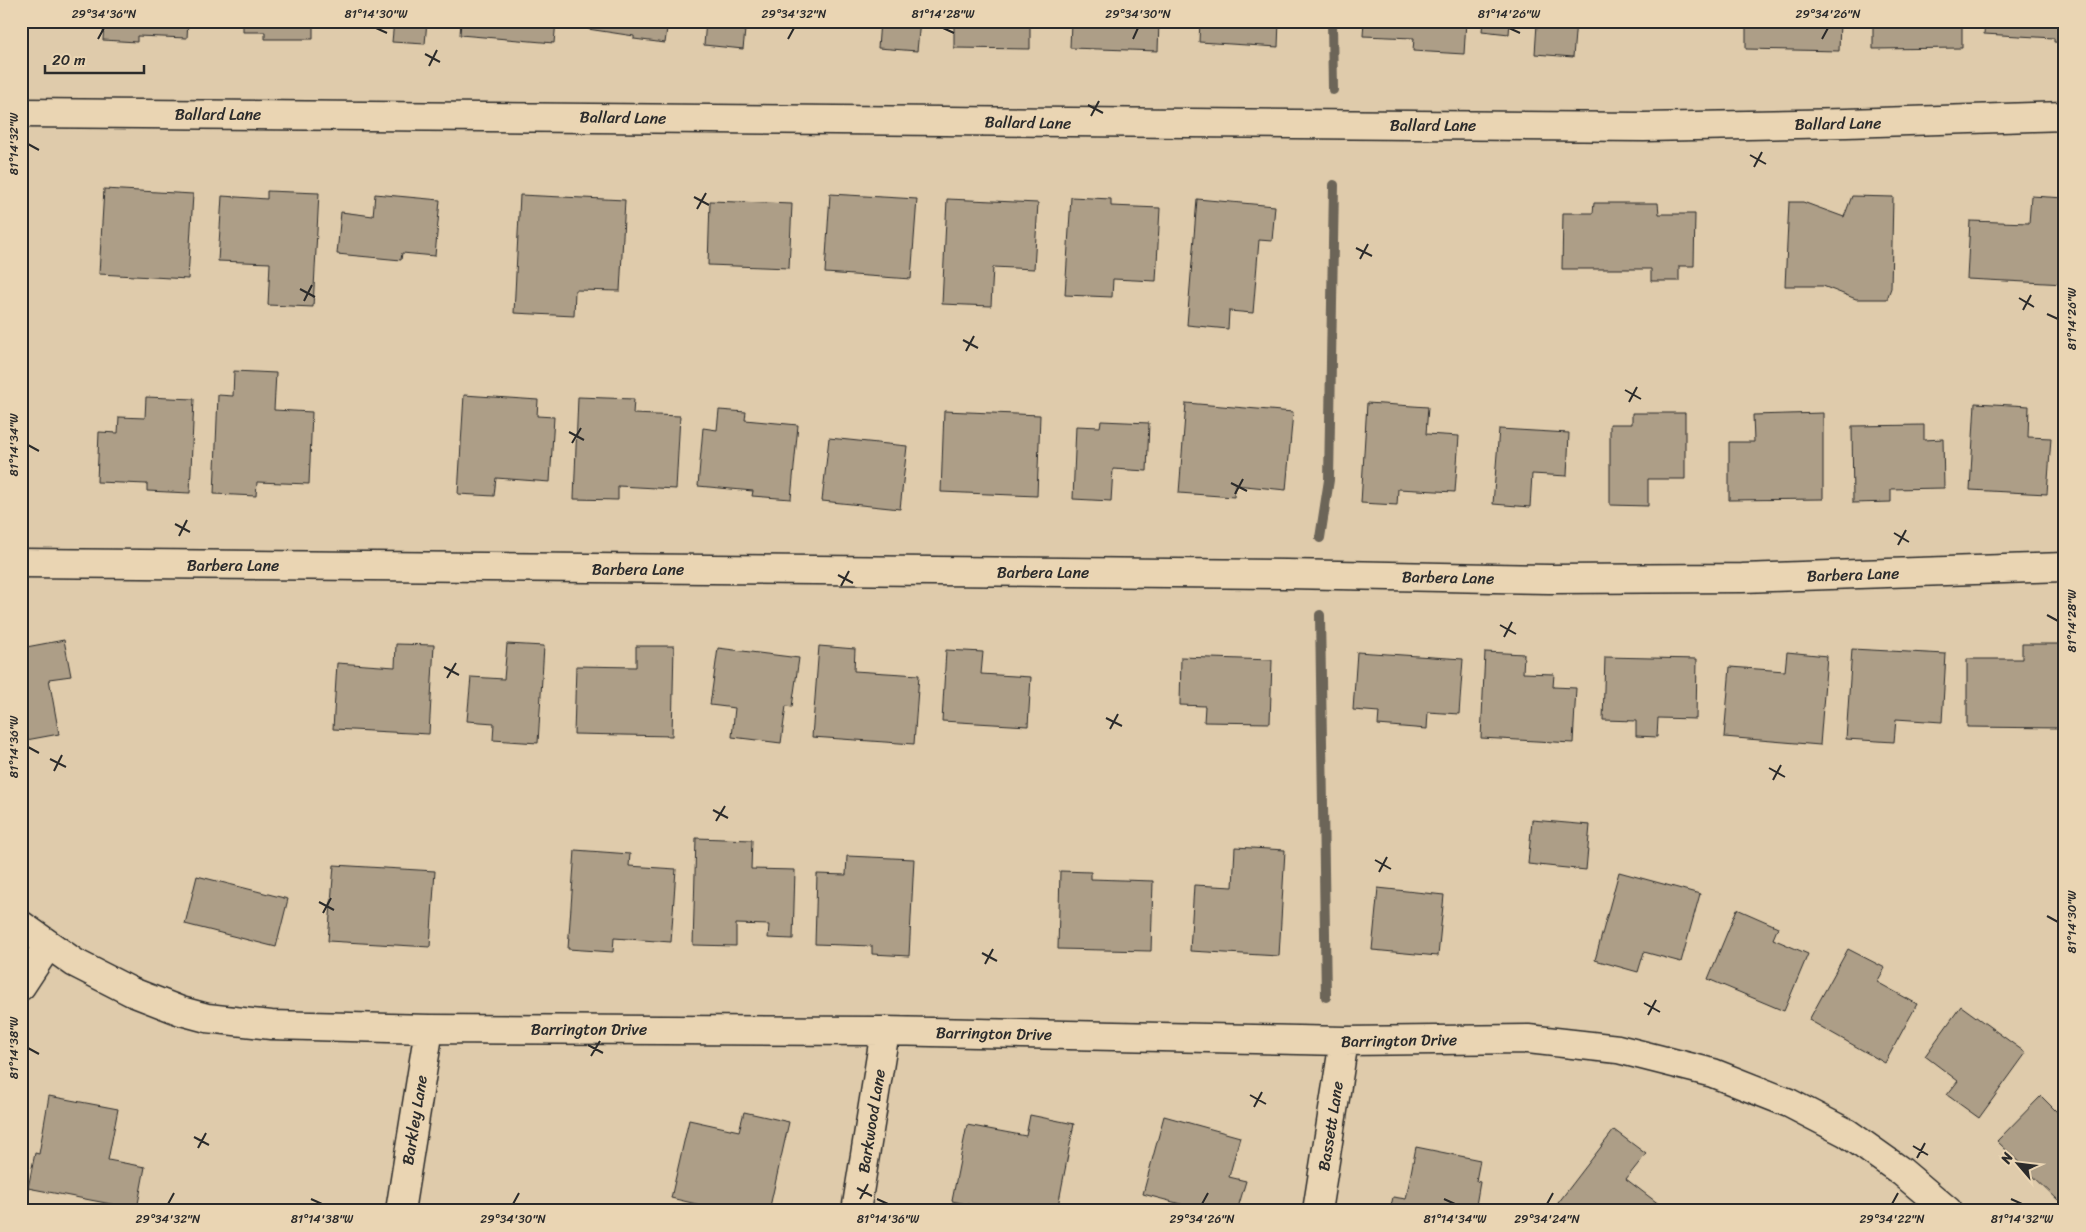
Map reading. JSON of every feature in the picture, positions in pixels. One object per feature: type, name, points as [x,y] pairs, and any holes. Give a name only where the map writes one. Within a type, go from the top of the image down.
[{"type":"street","name":"Ballard Lane","points":[[21,113],[1634,127],[1838,124],[2065,116]]},
{"type":"street","name":"Barbera Lane","points":[[21,564],[1286,574],[1549,579],[1742,578],[2065,567]]},
{"type":"street","name":"Barrington Drive","points":[[21,925],[83,967],[132,992],[181,1011],[207,1018],[271,1025],[429,1029],[885,1030],[1344,1041],[1528,1039],[1618,1049],[1713,1073],[1788,1103],[1847,1133],[1902,1172],[1948,1211]]},
{"type":"street","points":[[21,986],[48,945]]},
{"type":"street","name":"Barkley Lane","points":[[400,1211],[429,1029]]},
{"type":"street","name":"Barkwood Lane","points":[[856,1211],[885,1030]]},
{"type":"street","name":"Bassett Lane","points":[[1317,1211],[1344,1041]]},
{"type":"building","points":[[104,21],[188,21],[187,38],[137,36],[137,42],[103,40]]},
{"type":"building","points":[[243,21],[313,21],[313,39],[265,39],[265,32],[243,32]]},
{"type":"building","points":[[394,21],[427,21],[425,44],[392,42]]},
{"type":"building","points":[[461,21],[556,21],[554,43],[460,35]]},
{"type":"building","points":[[589,21],[668,21],[665,43],[634,39],[634,36],[588,29]]},
{"type":"building","points":[[706,21],[746,21],[743,49],[704,45]]},
{"type":"building","points":[[880,21],[920,21],[917,51],[878,48]]},
{"type":"building","points":[[954,21],[1030,21],[1030,49],[954,48]]},
{"type":"building","points":[[1071,21],[1159,21],[1158,51],[1070,48]]},
{"type":"building","points":[[1200,21],[1279,21],[1278,47],[1199,42]]},
{"type":"building","points":[[1364,21],[1466,21],[1464,54],[1413,51],[1414,38],[1363,36]]},
{"type":"building","points":[[1483,21],[1510,21],[1509,34],[1482,31]]},
{"type":"building","points":[[1511,21],[1576,21],[1573,57],[1535,54],[1537,24]]},
{"type":"building","points":[[1746,21],[1840,21],[1839,51],[1746,49]]},
{"type":"building","points":[[1873,21],[1962,21],[1962,48],[1873,49]]},
{"type":"building","points":[[1985,21],[2065,21],[2065,43],[2054,42],[2054,38],[1984,34]]},
{"type":"building","points":[[104,189],[193,194],[188,279],[99,274]]},
{"type":"building","points":[[267,191],[319,193],[313,307],[268,305],[270,263],[218,261],[222,196],[267,199]]},
{"type":"building","points":[[375,194],[440,200],[435,256],[402,253],[401,260],[337,254],[341,212],[373,216]]},
{"type":"building","points":[[830,194],[917,199],[911,279],[825,273]]},
{"type":"building","points":[[520,195],[625,200],[620,291],[575,290],[574,316],[514,313]]},
{"type":"building","points":[[1852,196],[1893,197],[1891,288],[1887,299],[1856,299],[1823,286],[1785,286],[1789,202],[1803,202],[1844,217]]},
{"type":"building","points":[[2031,196],[2065,198],[2065,284],[1967,279],[1970,221],[2029,223]]},
{"type":"building","points":[[1071,197],[1111,199],[1111,206],[1160,208],[1156,281],[1113,279],[1112,297],[1065,295]]},
{"type":"building","points":[[947,199],[1038,203],[1034,269],[993,267],[991,306],[942,304]]},
{"type":"building","points":[[1197,199],[1275,206],[1272,241],[1259,240],[1253,313],[1229,311],[1228,329],[1187,325]]},
{"type":"building","points":[[710,201],[792,204],[789,268],[708,265]]},
{"type":"building","points":[[1594,203],[1658,203],[1659,214],[1695,214],[1694,266],[1679,266],[1679,281],[1651,281],[1651,269],[1562,269],[1563,213],[1593,213]]},
{"type":"building","points":[[234,371],[276,373],[274,410],[312,412],[309,484],[257,482],[256,496],[214,494],[218,395],[233,396]]},
{"type":"building","points":[[464,395],[538,400],[537,416],[554,417],[550,482],[496,478],[494,496],[458,494]]},
{"type":"building","points":[[146,397],[194,399],[190,493],[147,491],[147,484],[97,482],[99,432],[118,433],[119,417],[145,418]]},
{"type":"building","points":[[578,397],[634,399],[633,414],[680,416],[676,489],[618,486],[618,500],[574,499]]},
{"type":"building","points":[[1186,403],[1293,412],[1286,490],[1235,485],[1234,497],[1179,493]]},
{"type":"building","points":[[1367,403],[1428,407],[1426,434],[1459,436],[1455,492],[1398,489],[1397,505],[1361,503]]},
{"type":"building","points":[[1975,403],[2029,406],[2028,437],[2051,438],[2047,494],[1970,490]]},
{"type":"building","points":[[719,410],[746,412],[745,420],[798,425],[791,499],[752,496],[753,491],[698,486],[703,428],[717,430]]},
{"type":"building","points":[[944,411],[1040,415],[1037,496],[941,492]]},
{"type":"building","points":[[1632,413],[1685,413],[1685,479],[1648,479],[1648,506],[1610,505],[1610,424],[1632,424]]},
{"type":"building","points":[[1823,413],[1823,499],[1729,500],[1729,442],[1754,442],[1753,415]]},
{"type":"building","points":[[1101,421],[1149,423],[1147,471],[1113,469],[1111,501],[1073,499],[1076,426],[1100,427]]},
{"type":"building","points":[[1924,425],[1924,440],[1943,439],[1944,488],[1891,489],[1891,502],[1853,503],[1852,426]]},
{"type":"building","points":[[1499,429],[1569,433],[1567,476],[1532,474],[1530,507],[1493,504]]},
{"type":"building","points":[[829,438],[907,446],[900,509],[822,501]]},
{"type":"building","points":[[64,640],[71,676],[49,679],[59,734],[21,741],[21,648]]},
{"type":"building","points":[[396,644],[434,645],[429,734],[333,729],[337,663],[395,667]]},
{"type":"building","points":[[507,644],[544,646],[538,743],[493,740],[494,723],[467,721],[471,677],[504,679]]},
{"type":"building","points":[[2022,644],[2062,644],[2061,728],[1967,727],[1967,659],[2022,659]]},
{"type":"building","points":[[636,646],[674,646],[672,736],[574,734],[576,666],[636,667]]},
{"type":"building","points":[[819,646],[855,649],[854,671],[919,675],[914,744],[812,737]]},
{"type":"building","points":[[718,648],[799,658],[792,707],[786,706],[781,743],[732,737],[735,708],[710,705]]},
{"type":"building","points":[[1852,649],[1946,654],[1942,722],[1896,719],[1894,742],[1846,739]]},
{"type":"building","points":[[946,650],[983,652],[981,674],[1031,677],[1028,726],[942,721]]},
{"type":"building","points":[[1357,652],[1463,659],[1459,714],[1428,712],[1427,729],[1378,725],[1379,712],[1353,710]]},
{"type":"building","points":[[1485,652],[1524,654],[1523,673],[1554,674],[1553,687],[1576,688],[1573,743],[1481,738]]},
{"type":"building","points":[[1787,652],[1827,656],[1820,745],[1724,737],[1730,667],[1785,671]]},
{"type":"building","points":[[1181,657],[1272,660],[1270,723],[1204,722],[1205,706],[1180,705]]},
{"type":"building","points":[[1605,657],[1697,659],[1696,719],[1658,718],[1657,737],[1636,736],[1636,721],[1603,720]]},
{"type":"building","points":[[1532,820],[1590,825],[1586,870],[1528,864]]},
{"type":"building","points":[[696,838],[752,840],[751,869],[795,870],[793,939],[768,938],[769,925],[736,924],[736,946],[693,945]]},
{"type":"building","points":[[1235,847],[1285,850],[1279,956],[1190,951],[1194,885],[1233,887]]},
{"type":"building","points":[[575,850],[630,854],[629,866],[676,869],[671,942],[614,938],[613,952],[568,949]]},
{"type":"building","points":[[847,856],[914,859],[909,956],[872,954],[872,946],[815,944],[817,874],[846,875]]},
{"type":"building","points":[[334,865],[435,871],[430,947],[328,941]]},
{"type":"building","points":[[1060,871],[1091,872],[1091,879],[1153,881],[1151,951],[1058,949]]},
{"type":"building","points":[[1619,872],[1700,894],[1681,962],[1644,952],[1638,972],[1595,960]]},
{"type":"building","points":[[197,876],[288,899],[276,947],[185,924]]},
{"type":"building","points":[[1378,888],[1444,895],[1438,956],[1372,950]]},
{"type":"building","points":[[1737,909],[1778,927],[1773,939],[1808,954],[1784,1011],[1708,979]]},
{"type":"building","points":[[1848,949],[1885,968],[1877,982],[1917,1004],[1885,1063],[1809,1020]]},
{"type":"building","points":[[1961,1006],[2026,1053],[1979,1118],[1947,1095],[1958,1081],[1925,1056]]},
{"type":"building","points":[[49,1096],[118,1109],[108,1160],[145,1167],[137,1209],[28,1188],[35,1153],[39,1154]]},
{"type":"building","points":[[2041,1096],[2065,1120],[2065,1197],[2060,1202],[1997,1141]]},
{"type":"building","points":[[744,1112],[789,1122],[769,1211],[726,1211],[671,1198],[689,1120],[739,1131]]},
{"type":"building","points":[[1030,1115],[1074,1124],[1057,1211],[1001,1211],[952,1201],[967,1125],[1026,1136]]},
{"type":"building","points":[[1164,1116],[1240,1137],[1229,1177],[1246,1181],[1237,1211],[1207,1211],[1143,1194]]},
{"type":"building","points":[[1614,1130],[1646,1154],[1626,1179],[1668,1211],[1561,1211],[1555,1207]]},
{"type":"building","points":[[1416,1147],[1480,1160],[1476,1181],[1480,1182],[1475,1211],[1390,1211],[1393,1197],[1406,1199]]},
{"type":"waterway","points":[[1332,21],[1333,90]]},
{"type":"waterway","points":[[1320,538],[1329,480],[1334,185]]},
{"type":"waterway","points":[[1320,615],[1326,997]]}]
